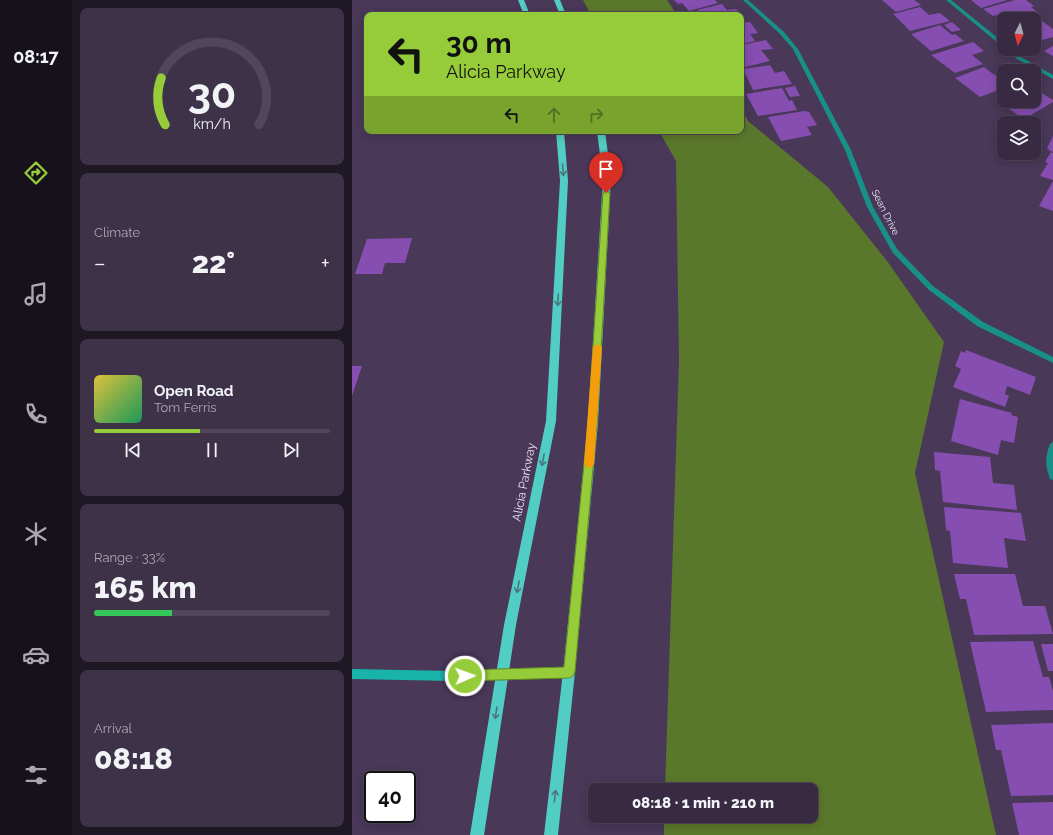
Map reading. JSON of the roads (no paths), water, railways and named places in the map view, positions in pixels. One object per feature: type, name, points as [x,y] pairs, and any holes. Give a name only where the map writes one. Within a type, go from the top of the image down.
[{"type":"main road","points":[[521,0],[526,12]]},
{"type":"main road","points":[[557,0],[562,12]]},
{"type":"main road","name":"Alicia Parkway","points":[[477,835],[512,617],[550,421],[564,181],[560,134]]},
{"type":"main road","points":[[550,835],[569,672],[593,423],[607,186],[601,134]]},
{"type":"street","name":"Sean Drive","points":[[746,0],[782,33],[795,50],[848,150],[870,207],[895,251],[931,288],[980,324],[1053,360]]},
{"type":"street","points":[[948,0],[997,40]]},
{"type":"street","points":[[1017,56],[1053,77]]},
{"type":"street","points":[[1053,446],[1049,461],[1053,476]]},
{"type":"street","points":[[352,674],[452,676],[569,672]]}]
